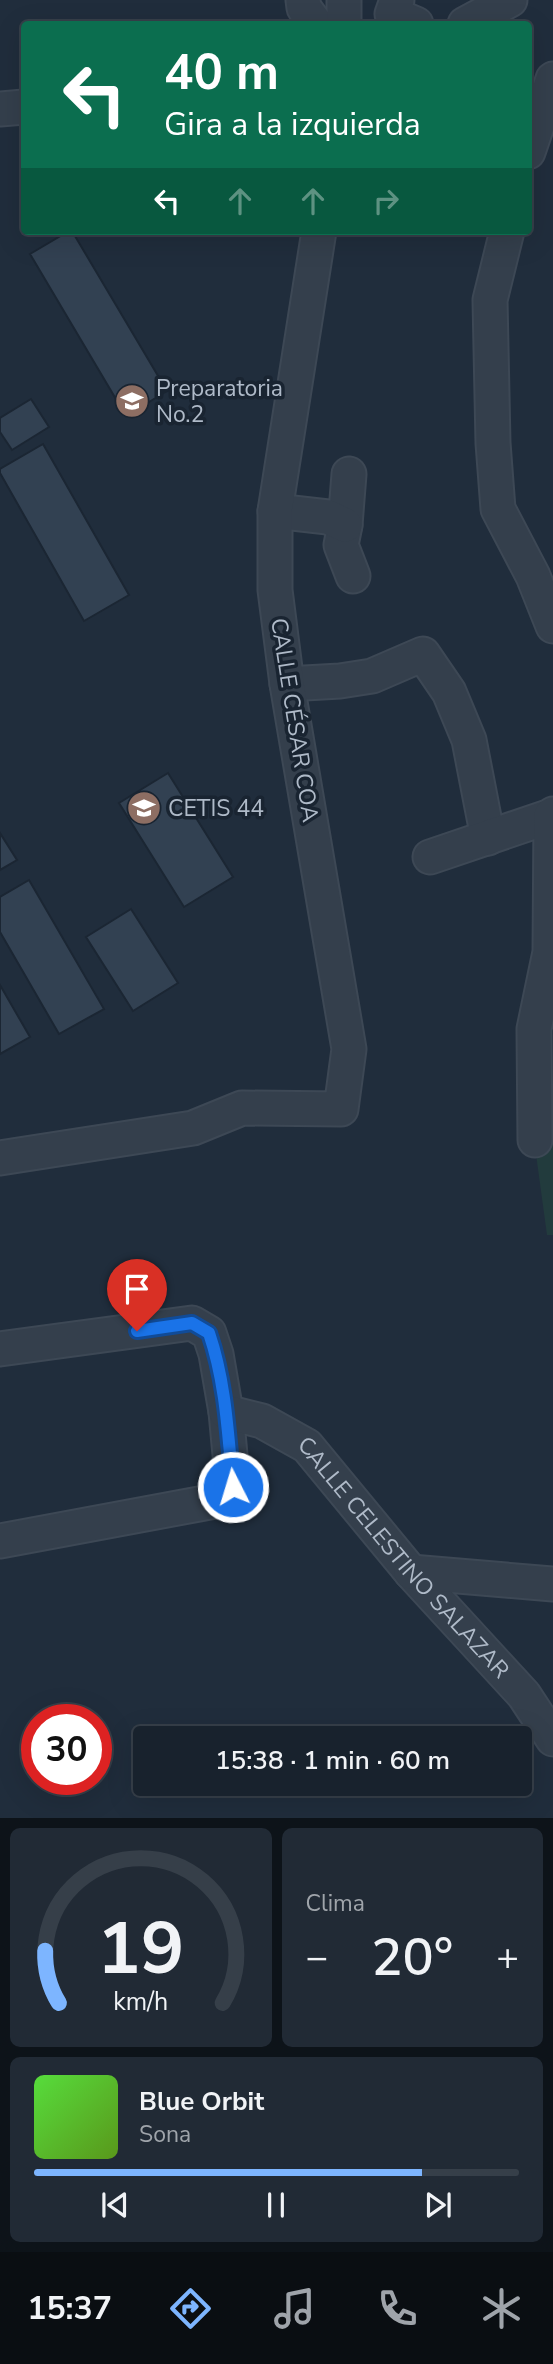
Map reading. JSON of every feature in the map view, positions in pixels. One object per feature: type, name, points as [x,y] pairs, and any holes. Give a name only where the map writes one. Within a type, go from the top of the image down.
[{"type":"street","points":[[303,0],[303,8],[314,21]]},
{"type":"street","points":[[344,0],[344,21]]},
{"type":"street","points":[[397,0],[393,14],[409,21]]},
{"type":"street","points":[[471,21],[510,0]]},
{"type":"street","points":[[532,140],[553,79]]},
{"type":"street","points":[[0,109],[21,107]]},
{"type":"street","name":"CALLE CÉSAR COA","points":[[0,1158],[193,1128],[242,1108],[341,1109],[349,1049],[287,684],[275,590],[275,511],[319,235]]},
{"type":"street","points":[[506,235],[490,300],[493,443],[498,509],[533,576],[553,626]]},
{"type":"street","points":[[349,474],[341,545],[353,576]]},
{"type":"street","points":[[275,511],[328,517],[345,524]]},
{"type":"street","points":[[287,684],[372,676],[423,654],[449,692],[469,740],[488,838]]},
{"type":"street","points":[[430,857],[552,815],[550,952],[534,1029],[535,1139]]},
{"type":"street","points":[[0,1349],[192,1323],[209,1333],[216,1354],[226,1412],[233,1487],[226,1499],[0,1541]]},
{"type":"street","name":"CALLE CELESTINO SALAZAR","points":[[226,1412],[262,1421],[307,1446],[411,1573],[524,1695],[553,1739]]},
{"type":"street","points":[[411,1573],[553,1584]]},
{"type":"green space","points":[[553,1129],[553,1235],[547,1235],[535,1147]]},
{"type":"building","points":[[62,235],[74,235],[167,391],[126,416],[30,254]]},
{"type":"building","points":[[31,399],[49,427],[12,450],[0,432],[0,418]]},
{"type":"building","points":[[43,444],[129,595],[84,621],[0,473],[0,469]]},
{"type":"building","points":[[168,773],[233,877],[184,907],[119,803]]},
{"type":"building","points":[[0,833],[17,860],[0,870]]},
{"type":"building","points":[[29,880],[104,1009],[59,1034],[0,932],[0,897]]},
{"type":"building","points":[[131,909],[178,983],[133,1011],[86,937]]},
{"type":"building","points":[[0,985],[30,1037],[0,1054]]},
{"type":"place","name":"Preparatoria No.2","points":[[132,401]]},
{"type":"place","name":"CETIS 44","points":[[144,808]]},
{"type":"route","points":[[137,1331],[192,1323],[209,1333],[216,1354],[226,1412],[233,1487]]}]
